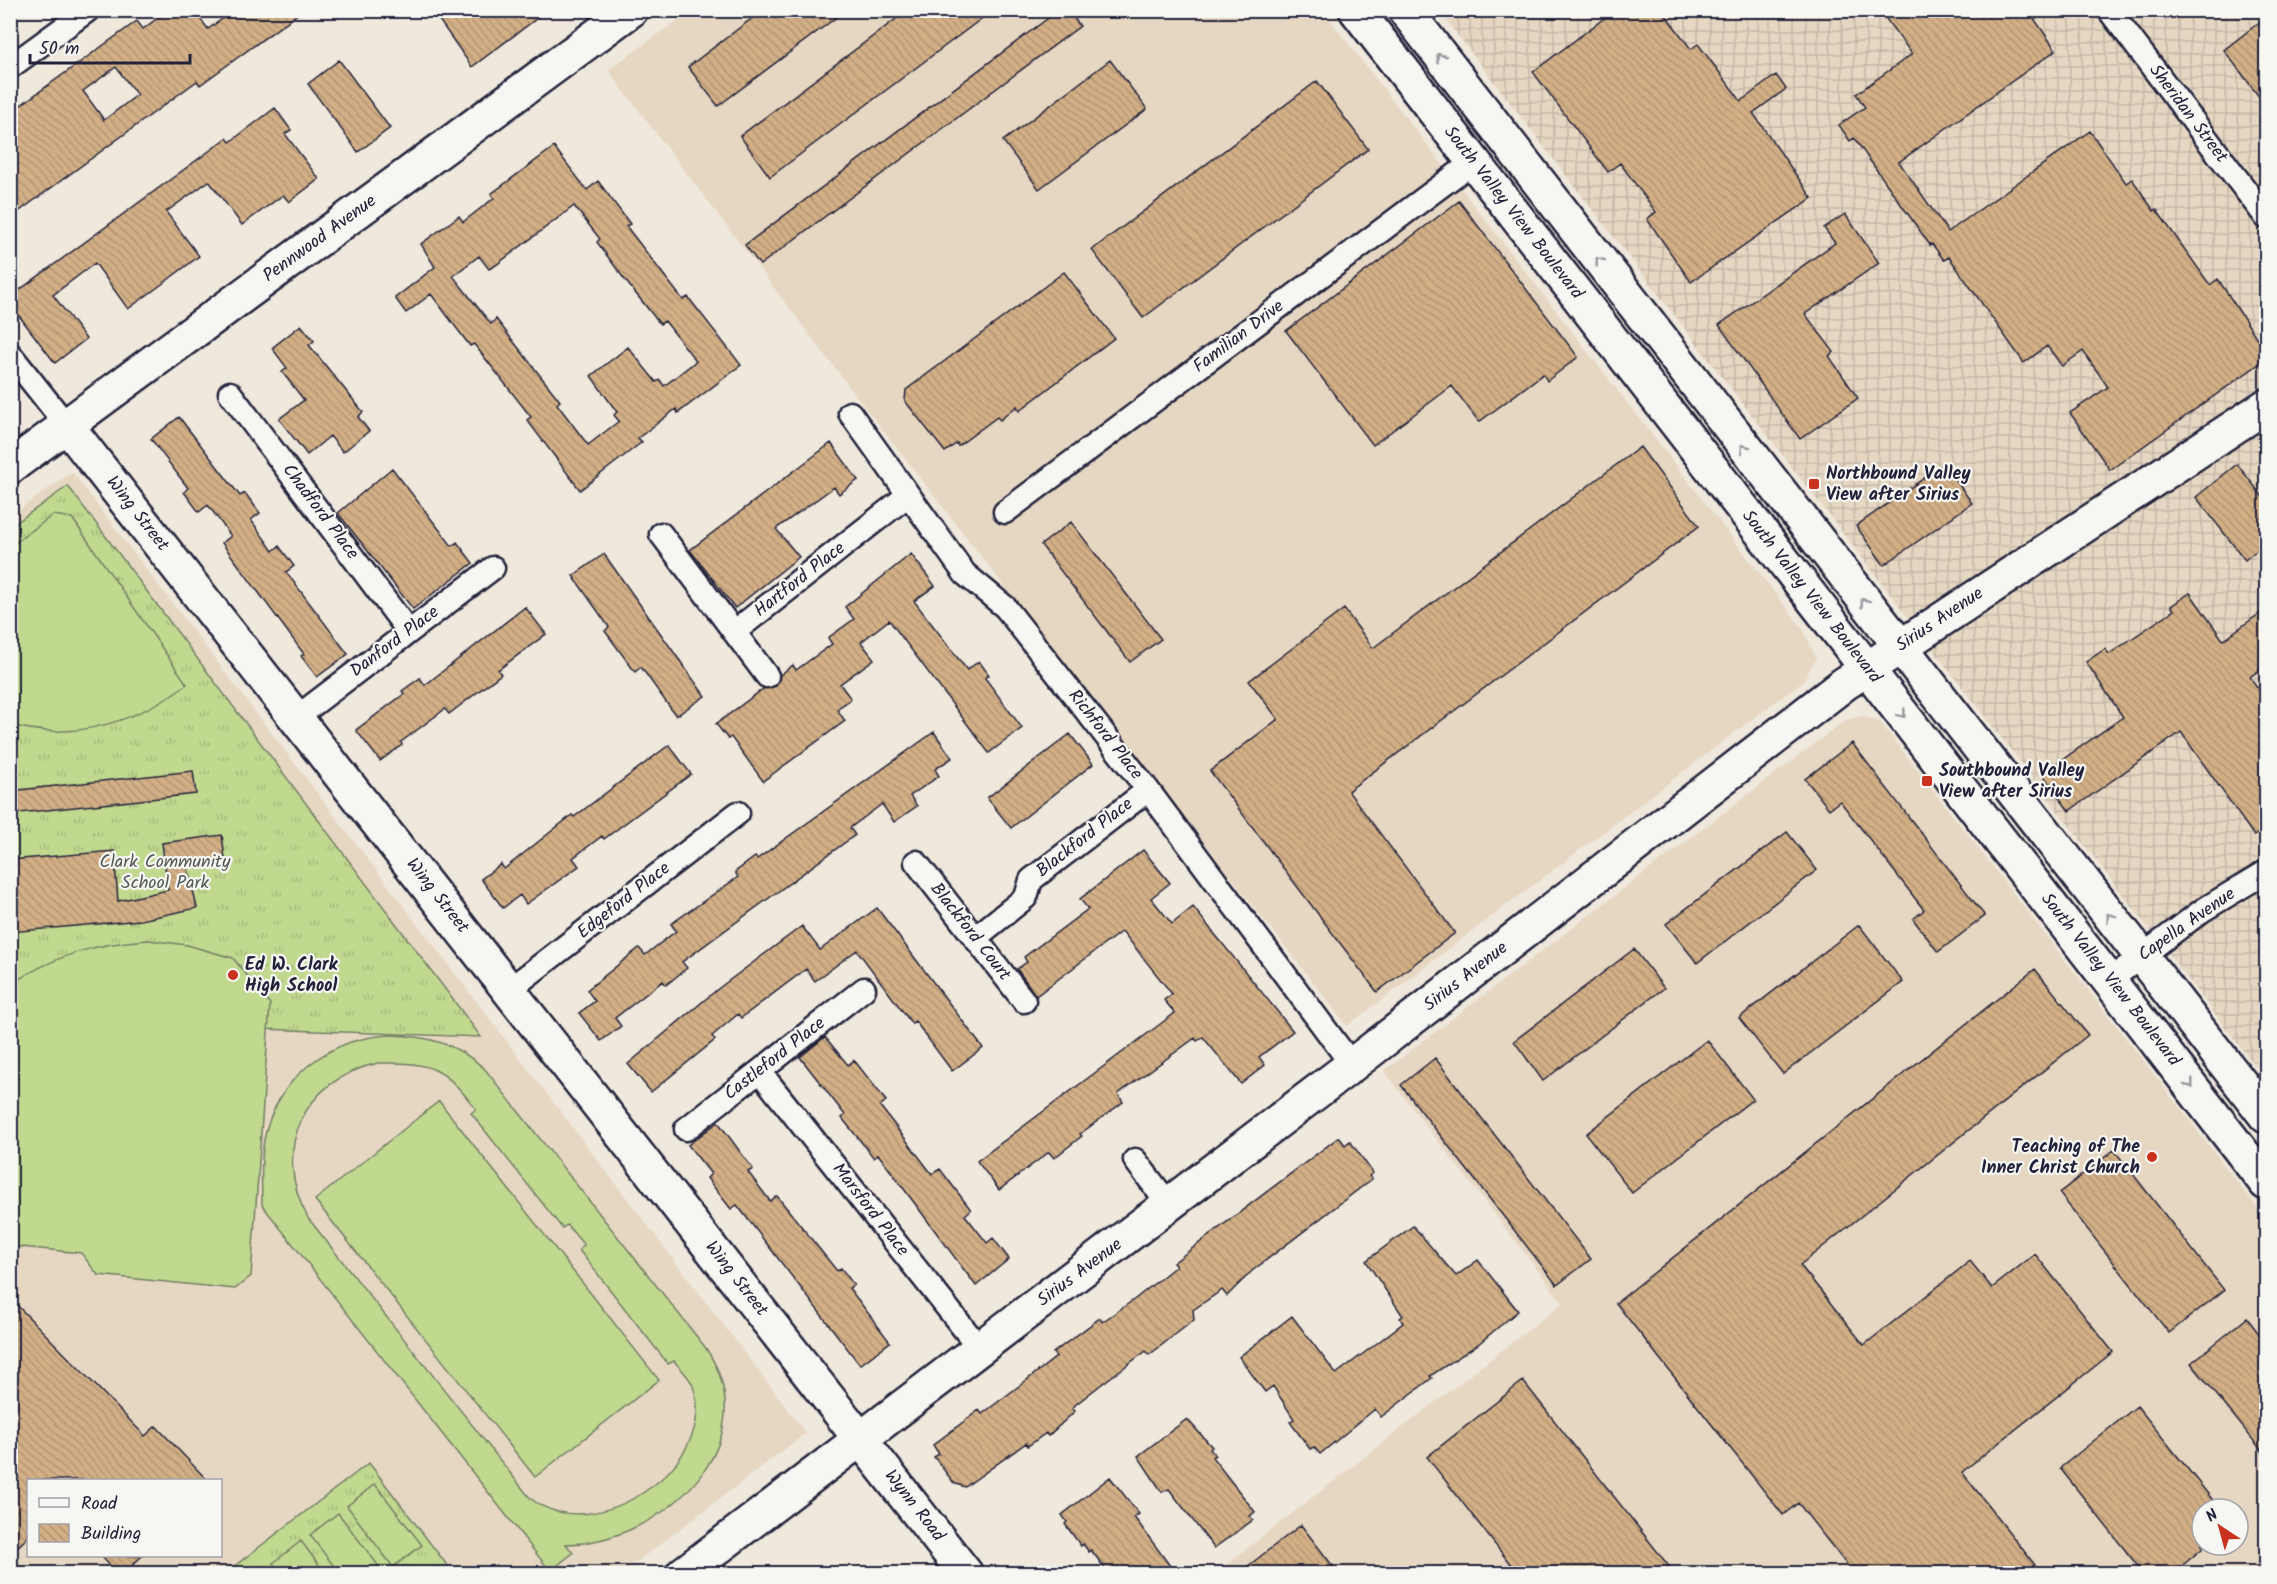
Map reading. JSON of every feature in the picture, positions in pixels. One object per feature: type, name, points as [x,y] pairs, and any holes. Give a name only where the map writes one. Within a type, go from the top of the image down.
[{"type":"street","points":[[10,67],[88,10]]},
{"type":"street","name":"Pennwood Avenue","points":[[10,468],[631,10]]},
{"type":"street","name":"South Valley View Boulevard","points":[[1356,10],[2266,1183]]},
{"type":"street","name":"South Valley View Boulevard","points":[[1405,10],[1566,220],[2266,1116]]},
{"type":"street","name":"Sheridan Street","points":[[2109,10],[2266,217]]},
{"type":"street","points":[[1388,52],[1419,70],[1439,89],[1451,95],[1469,95]]},
{"type":"street","points":[[1473,162],[1492,167],[1530,213],[1566,220]]},
{"type":"street","name":"Familian Drive","points":[[1005,512],[1473,162]]},
{"type":"street","points":[[1547,257],[1579,271],[1605,302],[1616,302],[1627,297]]},
{"type":"street","name":"Wing Street","points":[[10,354],[862,1439]]},
{"type":"street","points":[[1625,357],[1637,357],[1653,368],[1702,426],[1722,419]]},
{"type":"street","name":"Chadford Place","points":[[230,393],[409,632]]},
{"type":"street","name":"Sirius Avenue","points":[[683,1574],[1352,1065],[1866,668],[1900,648],[2046,549],[2266,406]]},
{"type":"street","name":"Richford Place","points":[[850,413],[965,574],[1005,607],[1148,790],[1352,1065]]},
{"type":"street","name":"Hartford Place","points":[[734,632],[908,495]]},
{"type":"street","points":[[661,534],[767,676]]},
{"type":"street","name":"Danford Place","points":[[297,717],[493,568]]},
{"type":"street","name":"Blackford Place","points":[[975,938],[1026,897],[1031,880],[1148,790]]},
{"type":"street","name":"Edgeford Place","points":[[510,989],[738,813]]},
{"type":"street","points":[[2018,862],[2048,839]]},
{"type":"street","name":"Blackford Court","points":[[916,862],[1024,1001]]},
{"type":"street","name":"Capella Avenue","points":[[2110,980],[2203,910],[2266,872]]},
{"type":"street","name":"Castleford Place","points":[[686,1129],[864,989]]},
{"type":"street","points":[[2154,1038],[2184,1013]]},
{"type":"street","name":"Marsford Place","points":[[760,1072],[980,1349]]},
{"type":"street","points":[[1135,1160],[1169,1205]]},
{"type":"street","name":"Wynn Road","points":[[862,1439],[966,1574]]},
{"type":"shaded area","points":[[691,11],[1323,11],[1803,629],[1816,658],[1803,681],[1347,1026],[851,389],[608,70]]},
{"type":"shaded area","points":[[1439,11],[2266,11],[2266,1080]]},
{"type":"shaded area","name":"Ed W. Clark High School","points":[[72,472],[806,1433],[622,1573],[11,1573],[10,516]]},
{"type":"shaded area","points":[[1862,716],[1880,722],[2266,1219],[2266,1573],[1214,1574],[1563,1303],[1384,1071],[1846,720]]},
{"type":"green space","name":"Clark Community School Park","points":[[68,486],[481,1037],[11,1020],[10,527]]},
{"type":"green space","points":[[53,515],[72,518],[187,684],[147,709],[104,725],[81,730],[35,730],[11,725],[11,546]]},
{"type":"green space","points":[[148,940],[187,945],[233,958],[270,1004],[251,1276],[235,1289],[98,1275],[81,1253],[11,1246],[11,984],[43,966],[76,953],[111,944]]},
{"type":"green space","points":[[390,1035],[429,1039],[462,1052],[484,1068],[705,1347],[722,1383],[725,1418],[715,1451],[696,1481],[670,1507],[638,1526],[602,1539],[566,1544],[573,1553],[550,1571],[262,1205],[264,1140],[281,1097],[293,1080],[309,1065],[346,1044]],"holes":[[[378,1063],[425,1066],[436,1070],[455,1084],[476,1109],[471,1113],[562,1228],[567,1225],[584,1245],[579,1250],[668,1364],[674,1361],[692,1383],[697,1415],[688,1444],[671,1469],[646,1491],[617,1506],[586,1513],[557,1511],[530,1498],[308,1218],[297,1193],[293,1167],[294,1144],[301,1121],[313,1102],[330,1085],[352,1072]]]},
{"type":"green space","points":[[439,1101],[659,1380],[535,1477],[315,1200]]},
{"type":"green space","points":[[369,1463],[453,1573],[224,1574]]},
{"type":"green space","points":[[375,1484],[422,1545],[393,1567],[347,1506]]},
{"type":"green space","points":[[338,1513],[384,1573],[339,1573],[310,1535]]},
{"type":"green space","points":[[301,1541],[325,1573],[281,1573],[273,1563]]},
{"type":"building","points":[[168,10],[194,10],[208,29],[235,10],[303,10],[200,85],[197,81],[10,218],[10,113],[137,21],[143,29]],"holes":[[[116,67],[137,95],[104,120],[83,91]]]},
{"type":"building","points":[[432,10],[548,10],[472,67]]},
{"type":"building","points":[[763,10],[846,10],[718,106],[688,67]]},
{"type":"building","points":[[908,10],[993,10],[770,177],[740,136]]},
{"type":"building","points":[[1059,10],[1068,10],[1080,26],[760,265],[745,245]]},
{"type":"building","points":[[1615,10],[1662,10],[1691,49],[1698,44],[1741,101],[1776,75],[1786,89],[1753,113],[1812,198],[1691,282],[1647,219],[1656,212],[1620,163],[1608,172],[1533,72]]},
{"type":"building","points":[[1898,10],[2028,10],[2056,50],[1899,162],[1948,232],[2090,131],[2126,183],[2132,179],[2154,211],[2156,209],[2210,285],[2218,279],[2266,352],[2266,359],[2110,470],[2070,413],[2108,387],[2083,351],[2062,366],[2047,346],[2024,363],[1949,257],[1944,260],[1932,244],[1930,245],[1854,138],[1850,141],[1839,125],[1865,107],[1856,94],[1912,54],[1886,19]]},
{"type":"building","points":[[2266,17],[2266,106],[2224,50]]},
{"type":"building","points":[[339,60],[390,128],[358,152],[308,84]]},
{"type":"building","points":[[1110,60],[1147,109],[1039,189],[1003,141]]},
{"type":"building","points":[[1317,81],[1368,149],[1143,318],[1092,250]]},
{"type":"building","points":[[275,108],[291,130],[285,134],[319,179],[289,202],[283,195],[242,225],[209,181],[166,212],[199,256],[165,282],[128,309],[95,263],[53,295],[86,339],[55,363],[10,304],[10,297],[227,138],[230,142]]},
{"type":"building","points":[[554,147],[587,190],[598,181],[630,224],[626,226],[683,300],[688,297],[741,365],[678,413],[676,409],[638,438],[642,442],[580,490],[527,420],[531,417],[474,344],[470,346],[431,294],[406,313],[395,298],[435,267],[421,244],[459,216],[463,222],[494,198],[491,194]],"holes":[[[574,206],[600,239],[597,242],[625,280],[660,324],[665,321],[696,361],[664,386],[660,380],[656,382],[628,347],[591,376],[617,412],[614,415],[619,421],[588,445],[557,404],[560,401],[496,319],[491,324],[453,276],[479,256],[489,269],[496,265]]]},
{"type":"building","points":[[1459,201],[1578,357],[1547,381],[1543,374],[1479,422],[1452,386],[1373,445],[1286,331]]},
{"type":"building","points":[[1845,214],[1879,263],[1805,314],[1834,352],[1829,356],[1858,398],[1800,439],[1719,325],[1835,243],[1824,228]]},
{"type":"building","points":[[1064,272],[1114,338],[1019,411],[1017,406],[1000,420],[997,417],[958,446],[957,443],[945,452],[905,401],[906,390]]},
{"type":"building","points":[[301,325],[314,341],[309,345],[363,412],[358,417],[369,431],[343,452],[330,436],[307,455],[279,419],[304,400],[282,372],[287,368],[272,348]]},
{"type":"building","points":[[179,417],[240,496],[245,493],[260,513],[251,520],[273,551],[279,546],[294,566],[286,572],[348,654],[317,677],[301,656],[304,654],[222,543],[231,536],[208,505],[199,512],[184,492],[188,488],[151,439]]},
{"type":"building","points":[[831,443],[858,480],[839,494],[834,487],[776,529],[799,557],[735,608],[690,550]]},
{"type":"building","points":[[1640,447],[1699,526],[1348,791],[1455,933],[1377,992],[1210,771],[1278,719],[1249,681],[1344,609],[1373,648]]},
{"type":"building","points":[[1944,464],[1972,503],[1884,565],[1856,526]]},
{"type":"building","points":[[2237,464],[2266,501],[2266,543],[2245,560],[2196,497]]},
{"type":"building","points":[[392,468],[452,546],[457,542],[473,563],[413,609],[338,513]]},
{"type":"building","points":[[1071,522],[1161,639],[1130,662],[1041,545]]},
{"type":"building","points":[[604,554],[705,696],[676,716],[641,667],[635,672],[605,631],[609,627],[573,576]]},
{"type":"building","points":[[911,554],[935,586],[914,601],[967,670],[979,661],[989,675],[985,678],[1022,728],[989,753],[889,620],[861,642],[874,659],[840,684],[851,699],[837,709],[845,721],[763,781],[731,737],[728,739],[716,724],[763,689],[776,686],[780,675],[793,665],[796,670],[832,644],[828,638],[854,619],[845,607]]},
{"type":"building","points":[[2190,593],[2223,640],[2266,609],[2266,665],[2250,677],[2266,700],[2266,828],[2254,836],[2181,732],[2069,811],[2042,774],[2123,717],[2086,662],[2105,649],[2109,654],[2174,610],[2171,606]]},
{"type":"building","points":[[525,607],[546,634],[498,670],[501,674],[449,714],[445,709],[380,761],[356,730],[404,694],[402,691],[420,678],[425,685]]},
{"type":"building","points":[[934,732],[952,758],[935,769],[939,776],[910,796],[917,806],[894,822],[882,804],[850,828],[855,835],[682,962],[687,968],[666,985],[663,981],[615,1018],[621,1026],[601,1041],[579,1013],[595,1001],[587,990],[639,948],[645,955],[676,931],[671,924],[738,877],[735,872],[755,857],[757,859]]},
{"type":"building","points":[[1070,734],[1093,764],[1011,828],[987,798]]},
{"type":"building","points":[[1852,743],[1985,916],[1938,952],[1913,919],[1924,910],[1840,801],[1829,809],[1805,779]]},
{"type":"building","points":[[669,745],[691,774],[604,839],[602,836],[573,858],[579,866],[526,904],[520,895],[503,908],[481,879],[501,864],[504,869],[572,815],[574,817]]},
{"type":"building","points":[[193,771],[196,794],[10,814],[10,791]]},
{"type":"building","points":[[1787,832],[1817,870],[1697,963],[1666,924]]},
{"type":"building","points":[[222,835],[225,859],[187,864],[197,908],[141,920],[10,932],[10,860],[114,851],[118,901],[168,890],[162,843]]},
{"type":"building","points":[[1143,850],[1170,883],[1151,898],[1172,924],[1193,907],[1293,1031],[1259,1057],[1265,1065],[1241,1084],[1203,1037],[1197,1041],[1195,1038],[1118,1094],[1123,1102],[1080,1134],[1082,1136],[1054,1158],[1049,1152],[999,1190],[977,1161],[1175,1013],[1164,1000],[1172,994],[1122,931],[1036,996],[1017,969],[1027,962],[1024,957],[1088,909],[1080,899]]},
{"type":"building","points":[[877,908],[983,1048],[952,1071],[915,1021],[912,1024],[857,950],[815,981],[806,969],[741,1018],[738,1014],[712,1036],[715,1040],[651,1092],[628,1064],[719,988],[802,926],[820,950]]},
{"type":"building","points":[[1859,925],[1903,982],[1783,1074],[1739,1018]]},
{"type":"building","points":[[1634,949],[1664,988],[1543,1081],[1514,1041]]},
{"type":"building","points":[[2035,969],[2088,1035],[1800,1265],[1864,1345],[1970,1261],[1992,1288],[2035,1254],[2113,1352],[1962,1472],[2042,1574],[1854,1574],[1798,1503],[1783,1515],[1616,1303]]},
{"type":"building","points":[[825,1037],[848,1065],[854,1060],[886,1101],[880,1106],[932,1174],[940,1169],[971,1210],[965,1215],[987,1243],[993,1238],[1009,1259],[976,1286],[878,1154],[874,1158],[842,1118],[845,1115],[800,1057]]},
{"type":"building","points":[[1707,1040],[1753,1099],[1632,1193],[1586,1134]]},
{"type":"building","points":[[1435,1058],[1591,1259],[1557,1285],[1401,1085]]},
{"type":"building","points":[[718,1122],[753,1169],[748,1172],[770,1201],[777,1196],[837,1271],[841,1268],[854,1285],[849,1288],[890,1342],[860,1365],[737,1205],[731,1209],[707,1178],[711,1174],[688,1145]]},
{"type":"building","points":[[1339,1137],[1345,1145],[1350,1141],[1373,1173],[1369,1176],[1372,1179],[1252,1271],[1227,1296],[1222,1290],[1193,1310],[1194,1320],[1149,1355],[1146,1351],[1075,1405],[1072,1409],[1075,1411],[1048,1436],[1046,1433],[1028,1446],[1026,1443],[965,1487],[954,1483],[934,1457],[939,1454],[933,1445],[979,1410],[982,1414],[1023,1383],[1056,1357],[1053,1353],[1100,1318],[1102,1322],[1135,1299],[1176,1266],[1173,1263]]},
{"type":"building","points":[[2114,1150],[2224,1290],[2169,1333],[2059,1193]]},
{"type":"building","points":[[1413,1226],[1456,1276],[1478,1260],[1518,1311],[1477,1345],[1430,1376],[1432,1378],[1381,1417],[1375,1409],[1320,1454],[1314,1447],[1310,1449],[1290,1422],[1294,1419],[1273,1386],[1265,1392],[1239,1357],[1292,1316],[1336,1374],[1372,1347],[1403,1323],[1400,1318],[1403,1316],[1366,1261]]},
{"type":"building","points":[[10,1298],[145,1436],[156,1426],[206,1479],[27,1479],[27,1538],[10,1554]]},
{"type":"building","points":[[2247,1318],[2266,1343],[2266,1456],[2191,1363]]},
{"type":"building","points":[[1523,1381],[1675,1574],[1518,1574],[1427,1457]]},
{"type":"building","points":[[2137,1406],[2210,1497],[2190,1497],[2190,1557],[2192,1557],[2172,1574],[2144,1574],[2060,1468]]},
{"type":"building","points":[[1187,1419],[1212,1447],[1210,1449],[1215,1455],[1212,1457],[1255,1512],[1250,1516],[1253,1520],[1214,1548],[1169,1489],[1162,1492],[1138,1456]]},
{"type":"building","points":[[1110,1477],[1139,1514],[1134,1517],[1176,1574],[1109,1574],[1091,1550],[1089,1552],[1083,1544],[1081,1546],[1065,1524],[1067,1522],[1062,1515]]},
{"type":"building","points":[[1301,1525],[1339,1574],[1238,1574],[1266,1552]]},
{"type":"building","points":[[102,1557],[141,1557],[123,1574],[118,1574]]},
{"type":"place","name":"Northbound Valley View after Sirius","points":[[1814,484]]},
{"type":"place","name":"Southbound Valley View after Sirius","points":[[1927,781]]},
{"type":"place","name":"Ed W. Clark High School","points":[[233,975]]},
{"type":"place","name":"Teaching of The Inner Christ Church","points":[[2152,1157]]}]
